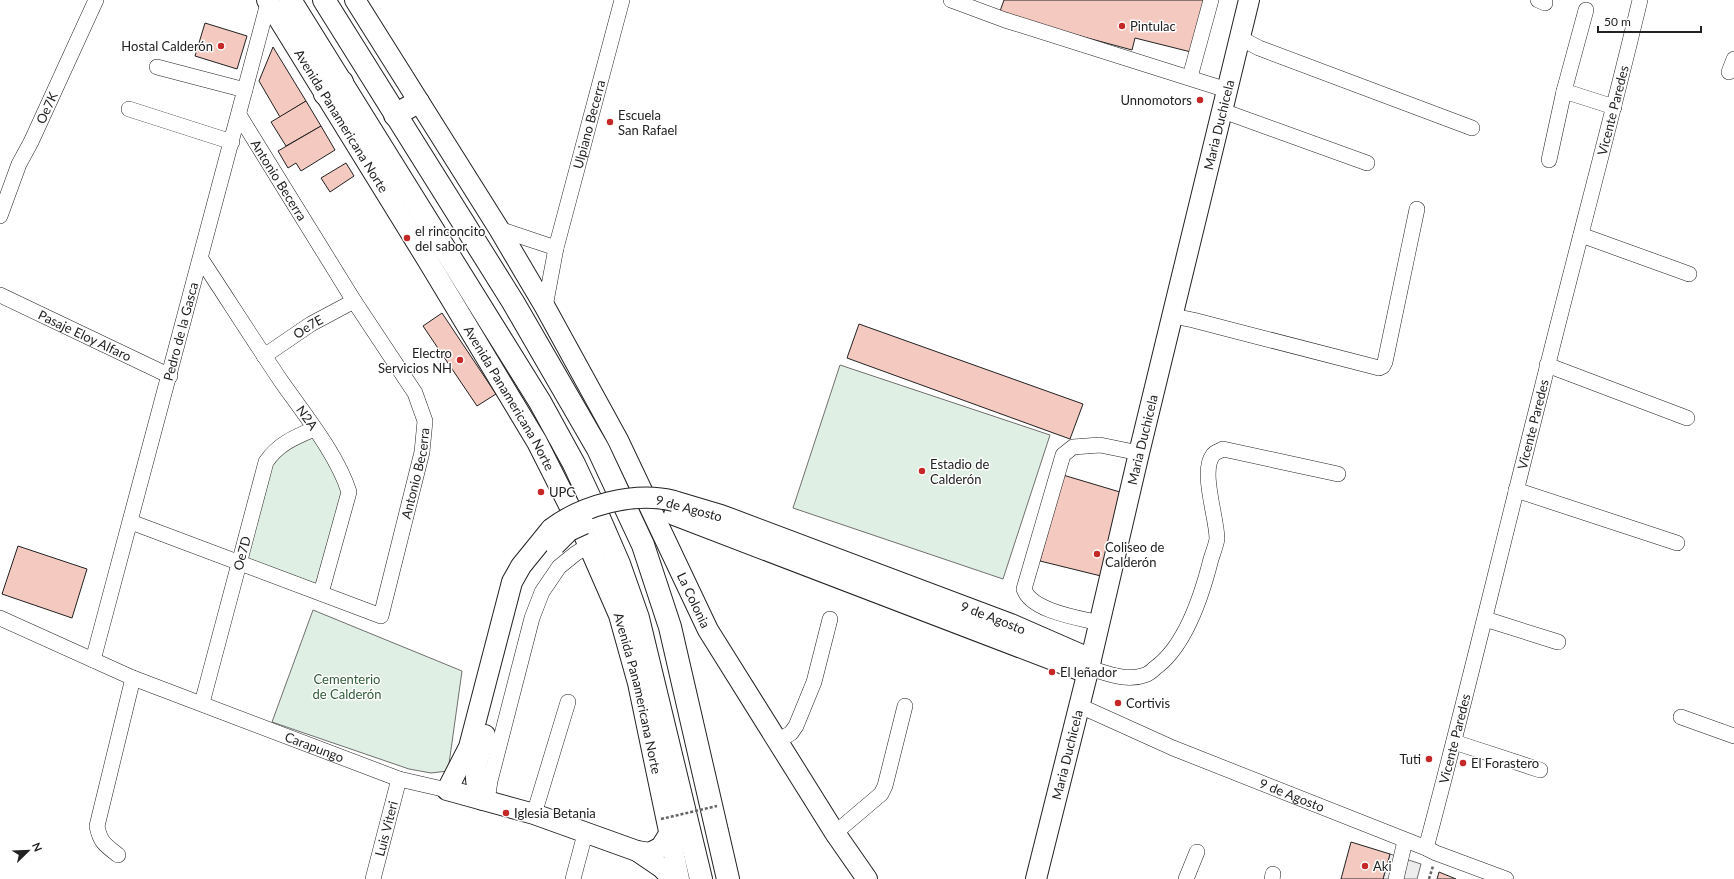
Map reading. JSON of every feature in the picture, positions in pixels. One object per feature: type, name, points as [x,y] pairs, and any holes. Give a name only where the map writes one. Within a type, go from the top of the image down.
[{"type":"highway","name":"Avenida Panamericana Norte","points":[[290,0],[334,88],[540,402],[574,464],[619,564],[638,618],[702,879]]},
{"type":"highway","points":[[324,0],[524,322],[598,449],[643,545],[670,627],[728,879]]},
{"type":"highway","points":[[395,115],[418,102]]},
{"type":"main road","name":"Maria Duchicela","points":[[1036,879],[1080,706],[1139,453],[1249,0]]},
{"type":"main road","name":"Avenida Panamericana Norte","points":[[267,2],[334,88],[537,442],[589,545],[619,615],[638,683],[665,826],[680,879]]},
{"type":"main road","points":[[357,2],[499,230],[545,307]]},
{"type":"main road","name":"La Colonia","points":[[545,307],[618,440],[708,630],[835,833],[867,879]]},
{"type":"main road","name":"9 de Agosto","points":[[447,790],[469,748],[512,582],[521,566],[553,537],[590,521],[615,515],[645,510],[660,511],[674,508],[1089,667]]},
{"type":"main road","name":"9 de Agosto","points":[[485,800],[476,787],[475,771],[524,588],[529,574],[553,537]]},
{"type":"main road","name":"Carapungo","points":[[447,790],[534,814],[585,834],[650,854],[661,847],[665,826]]},
{"type":"main road","name":"Carapungo","points":[[637,851],[662,868],[672,879]]},
{"type":"street","name":"Oe7K","points":[[0,216],[19,164],[31,142],[96,0]]},
{"type":"street","name":"Ulpiano Becerra","points":[[545,307],[556,248],[622,0]]},
{"type":"street","points":[[951,0],[1005,20],[1227,90]]},
{"type":"street","points":[[1190,78],[1211,0]]},
{"type":"street","name":"Vicente Paredes","points":[[1426,848],[1454,742],[1640,0]]},
{"type":"street","name":"Pedro de la Gasca","points":[[93,660],[232,142],[267,2]]},
{"type":"street","points":[[1549,160],[1564,91],[1586,10]]},
{"type":"street","points":[[1240,38],[1259,48],[1472,128]]},
{"type":"street","points":[[156,66],[245,90]]},
{"type":"street","points":[[1564,91],[1614,107]]},
{"type":"street","points":[[129,108],[232,142]]},
{"type":"street","points":[[1223,111],[1367,163]]},
{"type":"street","name":"Antonio Becerra","points":[[131,522],[381,616],[422,452],[425,421],[415,393],[354,301],[239,115]]},
{"type":"street","points":[[1173,316],[1379,368],[1383,366],[1385,362],[1417,209]]},
{"type":"street","points":[[499,230],[556,248]]},
{"type":"street","points":[[1581,235],[1689,274]]},
{"type":"street","name":"N2A","points":[[201,259],[264,356],[314,429],[338,466],[345,480],[349,492],[321,593]]},
{"type":"street","name":"Pasaje Eloy Alfaro","points":[[0,295],[170,376]]},
{"type":"street","name":"Oe7E","points":[[264,356],[310,324],[354,301]]},
{"type":"street","points":[[1548,365],[1687,418]]},
{"type":"street","name":"Oe7D","points":[[202,704],[266,462],[273,451],[288,440],[314,429]]},
{"type":"street","points":[[1100,623],[1051,610],[1029,599],[1024,589],[1063,455],[1073,447],[1100,445],[1139,453]]},
{"type":"street","points":[[1089,667],[1123,678],[1146,675],[1160,665],[1173,650],[1188,625],[1204,585],[1217,539],[1208,481],[1210,461],[1213,454],[1223,449],[1338,474]]},
{"type":"street","points":[[1516,490],[1677,543]]},
{"type":"street","points":[[485,800],[532,618],[542,592],[559,567],[589,545]]},
{"type":"street","name":"Carapungo","points":[[0,618],[133,678],[399,779],[447,790]]},
{"type":"street","points":[[1485,618],[1558,642]]},
{"type":"street","points":[[778,741],[791,733],[796,726],[814,682],[830,619]]},
{"type":"street","points":[[118,855],[104,844],[99,837],[97,826],[133,678]]},
{"type":"street","points":[[534,814],[568,702]]},
{"type":"street","points":[[835,833],[881,794],[885,786],[905,706]]},
{"type":"street","name":"9 de Agosto","points":[[1080,706],[1173,748],[1405,841],[1426,848],[1436,854],[1506,879]]},
{"type":"street","points":[[1681,717],[1734,736]]},
{"type":"street","points":[[1454,742],[1540,770]]},
{"type":"street","name":"Luis Viteri","points":[[373,879],[399,779]]},
{"type":"street","points":[[573,879],[585,834]]},
{"type":"street","points":[[1396,879],[1405,841]]},
{"type":"street","points":[[1186,879],[1197,852]]},
{"type":"path","points":[[665,826],[717,806]]},
{"type":"green space","name":"Estadio de Calderón","points":[[840,365],[1050,435],[1003,579],[793,508]]},
{"type":"green space","points":[[314,436],[341,482],[344,495],[317,586],[244,560],[267,474],[277,455]]},
{"type":"green space","name":"Cementerio de Calderón","points":[[313,610],[462,671],[448,771],[431,773],[409,769],[272,722]]},
{"type":"shaded area","points":[[1390,854],[1421,864],[1417,879],[1383,879]]},
{"type":"building","name":"Pintulac","points":[[1004,0],[1209,0],[1195,53],[1135,38],[1132,50],[999,14]]},
{"type":"building","name":"Hostal Calderón","points":[[205,23],[247,36],[237,69],[195,56]]},
{"type":"building","points":[[273,47],[306,101],[280,117],[259,81]]},
{"type":"building","points":[[306,101],[321,126],[286,146],[271,122]]},
{"type":"building","points":[[321,126],[335,150],[301,171],[296,163],[288,168],[278,151]]},
{"type":"building","points":[[346,163],[354,176],[330,192],[321,178]]},
{"type":"building","points":[[442,313],[496,394],[477,406],[423,326]]},
{"type":"building","points":[[859,324],[1083,404],[1070,439],[847,358]]},
{"type":"building","name":"Coliseo de Calderón","points":[[1063,475],[1120,492],[1101,576],[1040,561]]},
{"type":"building","points":[[18,546],[87,569],[72,618],[2,594]]},
{"type":"building","name":"Aki","points":[[1351,842],[1390,854],[1383,879],[1341,879]]},
{"type":"building","points":[[1439,872],[1456,879],[1437,879]]},
{"type":"place","name":"Pintulac","points":[[1122,26]]},
{"type":"place","name":"Hostal Calderón","points":[[221,46]]},
{"type":"place","name":"Unnomotors","points":[[1200,100]]},
{"type":"place","name":"Escuela San Rafael","points":[[610,122]]},
{"type":"place","name":"el rinconcito del sabor","points":[[407,238]]},
{"type":"place","name":"Electro Servicios NH","points":[[460,360]]},
{"type":"place","name":"Estadio de Calderón","points":[[922,471]]},
{"type":"place","name":"UPC","points":[[541,492]]},
{"type":"place","name":"Coliseo de Calderón","points":[[1097,554]]},
{"type":"place","name":"El leñador","points":[[1052,672]]},
{"type":"place","name":"Cortivis","points":[[1118,703]]},
{"type":"place","name":"Tuti","points":[[1429,759]]},
{"type":"place","name":"El Forastero","points":[[1463,763]]},
{"type":"place","name":"Iglesia Betania","points":[[506,813]]},
{"type":"place","name":"Aki","points":[[1365,866]]}]
